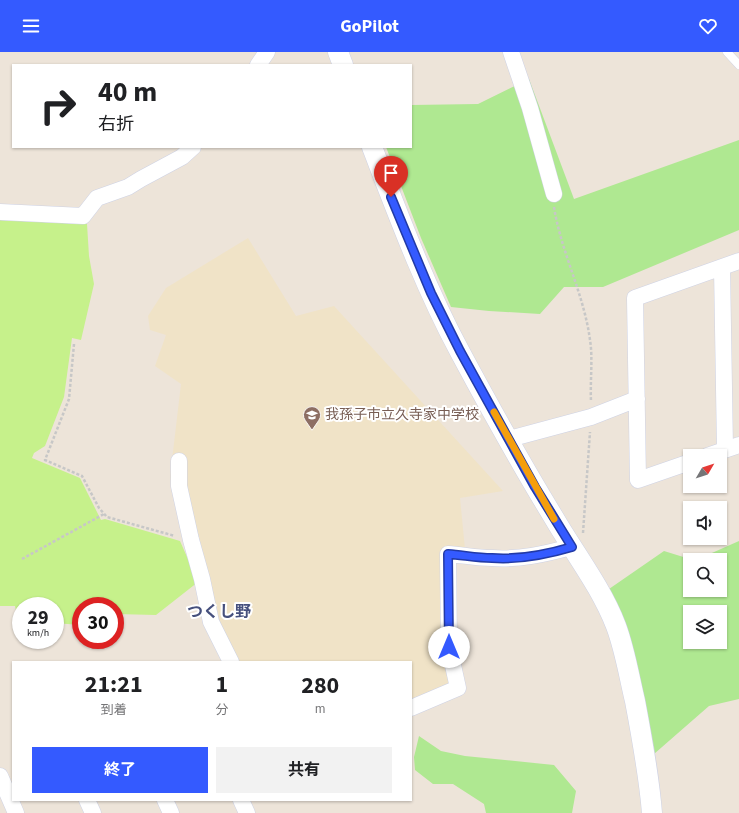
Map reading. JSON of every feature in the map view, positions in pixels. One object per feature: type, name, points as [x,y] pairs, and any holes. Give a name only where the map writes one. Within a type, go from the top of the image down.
[{"type":"street","points":[[259,64],[267,52]]},
{"type":"street","points":[[338,52],[343,64]]},
{"type":"street","points":[[511,52],[530,108],[554,194]]},
{"type":"street","points":[[0,212],[83,216],[97,198],[128,187],[182,157],[192,148]]},
{"type":"street","points":[[372,148],[408,240],[431,293],[460,351],[535,487],[577,554],[608,608],[616,627],[626,660],[640,727],[652,813]]},
{"type":"street","points":[[683,464],[638,480],[635,298],[739,261]]},
{"type":"street","points":[[722,267],[732,447]]},
{"type":"street","points":[[509,439],[591,417],[637,399]]},
{"type":"street","points":[[179,461],[179,486],[211,622],[230,661]]},
{"type":"street","points":[[412,708],[458,688],[449,647],[448,554],[491,558],[525,558],[549,554],[577,554]]},
{"type":"street","points":[[0,776],[7,797],[16,813]]},
{"type":"street","points":[[87,801],[93,813]]},
{"type":"street","points":[[165,801],[170,813]]},
{"type":"street","points":[[241,801],[247,813]]},
{"type":"lane","points":[[727,52],[739,65]]},
{"type":"path","points":[[554,194],[552,195],[555,218],[582,302],[590,340],[591,417],[584,511],[577,554]]},
{"type":"path","points":[[74,344],[69,399],[45,460],[82,476],[99,508],[107,517],[191,540]]},
{"type":"path","points":[[22,559],[104,514]]},
{"type":"shaded area","name":"我孫子市立久寺家中学校","points":[[248,238],[296,316],[334,306],[503,491],[460,498],[465,549],[443,549],[444,660],[449,684],[412,699],[412,661],[239,661],[221,627],[197,529],[183,533],[170,477],[181,384],[155,366],[166,335],[150,330],[148,316],[166,288]]},
{"type":"green space","points":[[529,79],[574,199],[739,140],[739,230],[603,287],[564,287],[540,314],[451,307],[421,238],[386,148],[412,148],[412,105],[478,104]]},
{"type":"green space","points":[[0,220],[87,224],[89,256],[94,284],[81,340],[72,338],[64,397],[45,446],[34,453],[32,458],[80,478],[101,520],[105,519],[180,541],[198,582],[156,615],[124,614],[124,597],[72,597],[72,624],[64,624],[64,597],[12,597],[12,606],[0,606]]},
{"type":"green space","points":[[739,541],[739,699],[709,706],[654,754],[609,589],[664,551],[683,557],[683,597],[727,597],[727,553],[712,553]]},
{"type":"green space","points":[[419,736],[441,751],[465,756],[554,765],[576,791],[572,813],[486,813],[484,804],[453,784],[433,784],[415,770],[414,757]]},
{"type":"slow traffic","points":[[494,412],[554,519]]},
{"type":"place","name":"我孫子市立久寺家中学校","points":[[312,430]]},
{"type":"district","name":"つくし野","points":[[219,612]]},
{"type":"route","points":[[391,197],[431,293],[460,351],[535,487],[572,547],[549,554],[525,558],[491,558],[448,554],[449,647]]}]
